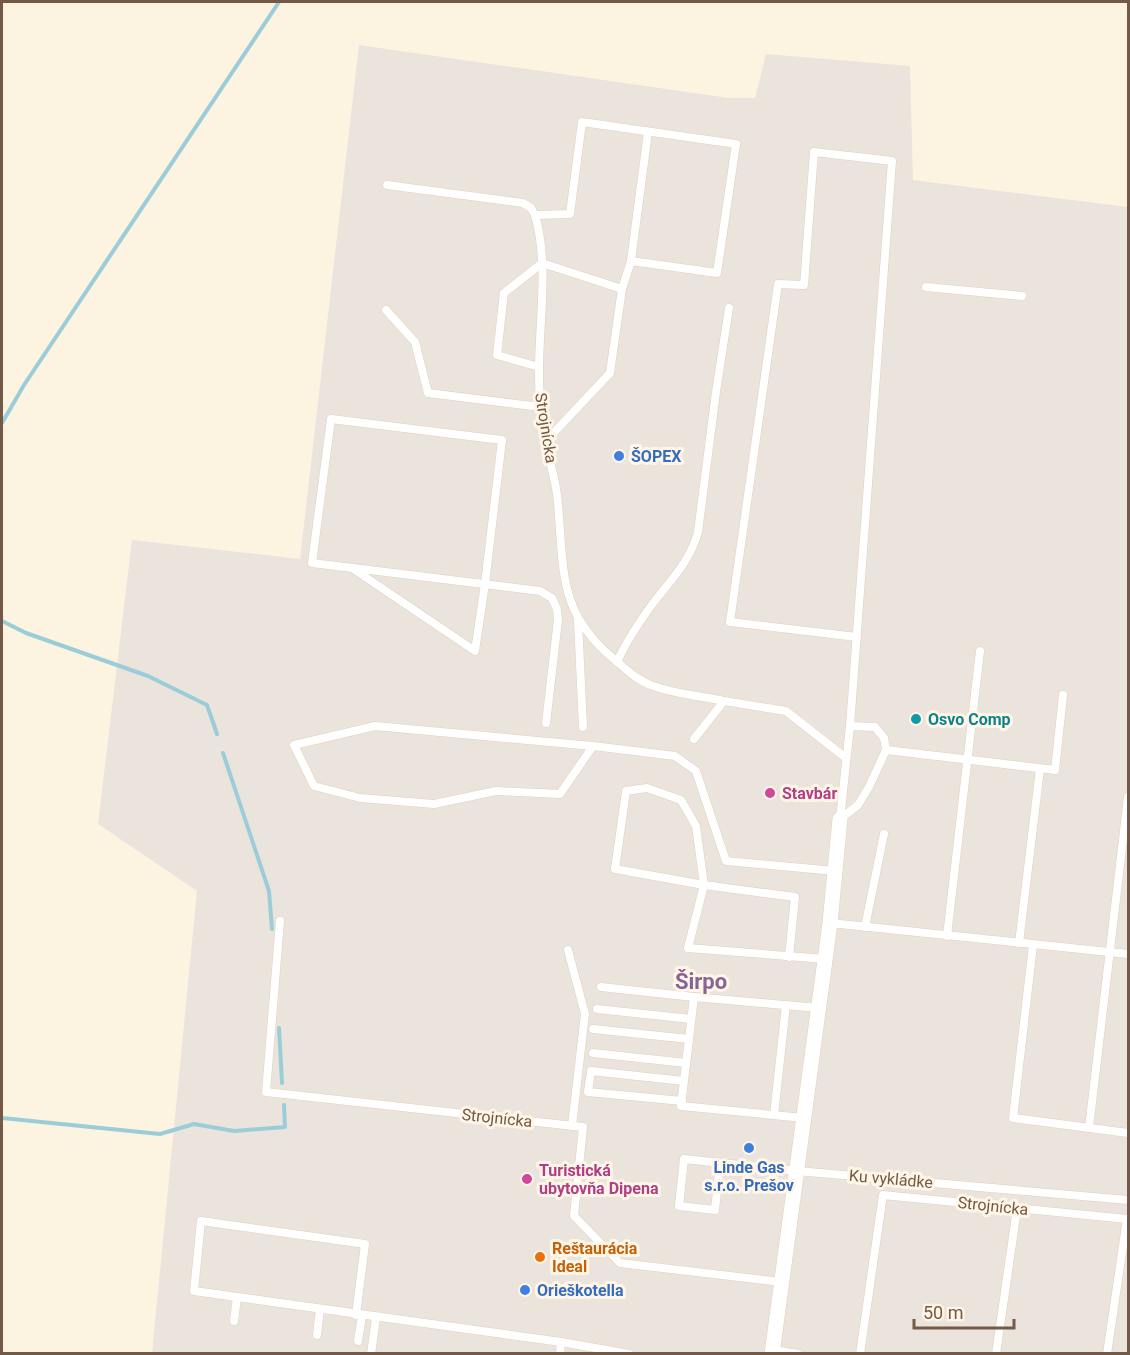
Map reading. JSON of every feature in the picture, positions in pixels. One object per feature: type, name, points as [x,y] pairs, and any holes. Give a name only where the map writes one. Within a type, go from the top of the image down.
[{"type":"street","points":[[773,1352],[830,923],[840,819]]},
{"type":"lane","points":[[387,184],[523,203],[531,208],[535,215],[570,214],[582,122],[736,144],[717,273],[631,261]]},
{"type":"lane","points":[[546,441],[610,373],[622,289],[631,261],[648,132]]},
{"type":"lane","points":[[840,819],[850,726],[892,161],[814,152],[804,285],[778,284],[730,622],[856,637]]},
{"type":"lane","name":"Strojnícka","points":[[535,215],[542,263],[543,293],[539,367],[541,407],[557,487],[561,558],[565,582],[578,620],[617,662],[631,674],[653,686],[786,711],[846,758]]},
{"type":"lane","points":[[539,367],[497,355],[504,293],[542,263],[622,289]]},
{"type":"lane","points":[[926,287],[1022,296]]},
{"type":"lane","points":[[617,662],[629,639],[678,573],[694,545],[698,532],[729,308]]},
{"type":"lane","points":[[386,310],[415,342],[428,393],[541,407]]},
{"type":"lane","points":[[352,568],[474,651],[485,584],[501,440],[331,419],[312,563],[485,584],[540,591],[552,598],[557,609],[558,620],[546,723]]},
{"type":"lane","points":[[578,620],[583,727]]},
{"type":"lane","points":[[947,936],[980,651]]},
{"type":"lane","points":[[886,750],[1055,770],[1064,695]]},
{"type":"lane","points":[[694,740],[724,701]]},
{"type":"lane","points":[[592,746],[560,794],[496,790],[434,804],[360,798],[314,786],[294,745],[375,726],[592,746],[675,756],[696,771],[726,861],[835,871]]},
{"type":"lane","points":[[840,819],[858,805],[886,750],[884,738],[875,727],[850,726]]},
{"type":"lane","points":[[1019,943],[1040,769]]},
{"type":"lane","points":[[789,957],[795,897],[704,885],[615,869],[626,791],[647,788],[681,800],[696,826],[704,885],[688,948],[789,957],[825,959]]},
{"type":"lane","points":[[1089,1128],[1128,796]]},
{"type":"lane","points":[[866,927],[884,834]]},
{"type":"lane","name":"Strojnícka","points":[[280,921],[266,1092],[572,1126]]},
{"type":"lane","points":[[830,923],[1128,954]]},
{"type":"lane","points":[[1033,945],[1013,1119],[1128,1133]]},
{"type":"lane","points":[[568,950],[585,1014],[572,1126],[583,1127],[574,1216],[620,1263],[781,1282]]},
{"type":"lane","points":[[602,987],[819,1008]]},
{"type":"lane","points":[[694,997],[681,1107],[804,1118]]},
{"type":"lane","points":[[774,1115],[786,1005]]},
{"type":"lane","points":[[597,1009],[691,1019]]},
{"type":"lane","points":[[593,1029],[689,1039]]},
{"type":"lane","points":[[593,1053],[686,1063]]},
{"type":"lane","points":[[682,1101],[588,1092],[591,1071],[684,1081]]},
{"type":"lane","name":"Ku vykládke","points":[[720,1163],[715,1210],[679,1206],[684,1159],[1128,1200]]},
{"type":"lane","name":"Strojnícka","points":[[860,1353],[883,1196],[1127,1219],[1107,1353]]},
{"type":"lane","points":[[996,1353],[1017,1209]]},
{"type":"lane","points":[[358,1341],[359,1315],[365,1244],[201,1221],[194,1291],[359,1315],[561,1342],[629,1353]]},
{"type":"lane","points":[[234,1321],[237,1297]]},
{"type":"lane","points":[[317,1335],[320,1309]]},
{"type":"lane","points":[[371,1353],[376,1317]]},
{"type":"lane","points":[[560,1353],[561,1342]]},
{"type":"lane","points":[[773,1352],[798,1353]]},
{"type":"shaded area","points":[[359,45],[729,98],[755,98],[766,54],[910,66],[913,180],[1128,207],[1128,1353],[152,1353],[197,891],[98,824],[132,540],[300,559]]},
{"type":"waterway","points":[[2,423],[24,385],[279,2]]},
{"type":"waterway","points":[[2,621],[26,633],[148,676],[207,705],[217,734]]},
{"type":"waterway","points":[[223,753],[269,891],[272,929]]},
{"type":"waterway","points":[[279,1028],[282,1083]]},
{"type":"waterway","points":[[2,1118],[160,1134],[194,1124],[234,1131],[285,1127],[284,1105]]},
{"type":"place","name":"ŠOPEX","points":[[619,456]]},
{"type":"place","name":"Osvo Comp","points":[[916,719]]},
{"type":"place","name":"Stavbár","points":[[770,793]]},
{"type":"place","name":"Linde Gas s.r.o. Prešov","points":[[749,1148]]},
{"type":"place","name":"Turistická ubytovňa Dipena","points":[[527,1179]]},
{"type":"place","name":"Reštaurácia Ideal","points":[[540,1257]]},
{"type":"place","name":"Orieškotella","points":[[525,1290]]},
{"type":"district","name":"Širpo","points":[[701,981]]}]
